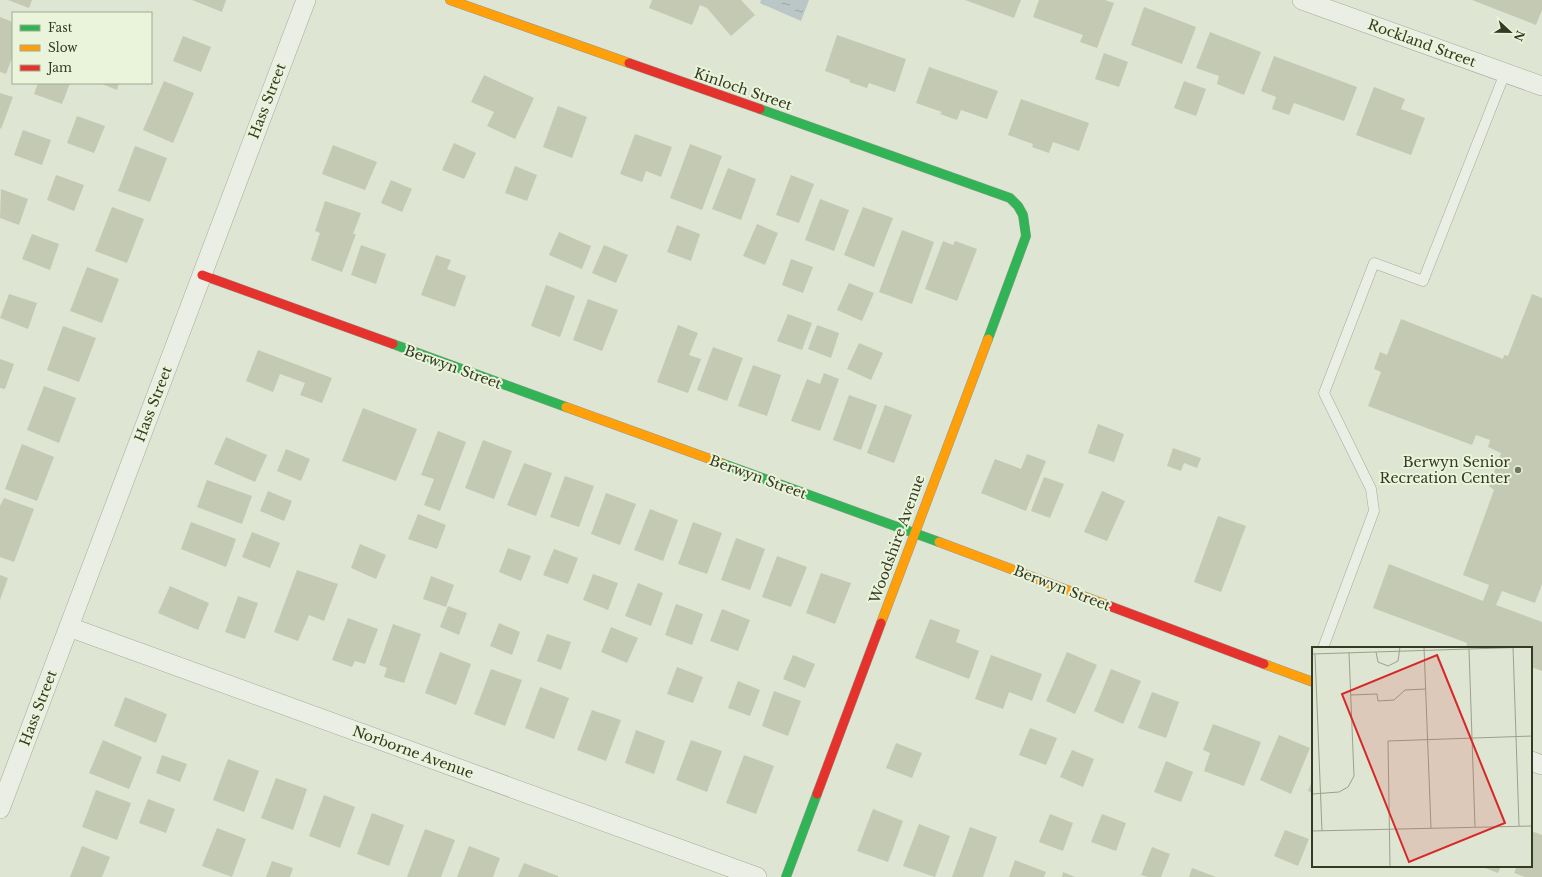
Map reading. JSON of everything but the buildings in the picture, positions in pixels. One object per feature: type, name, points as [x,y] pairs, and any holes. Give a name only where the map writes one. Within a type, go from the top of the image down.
[{"type":"street","name":"Hass Street","points":[[0,809],[306,0]]},
{"type":"street","name":"Kinloch Street","points":[[450,0],[1010,198],[1018,204],[1022,211]]},
{"type":"street","name":"Rockland Street","points":[[1302,0],[1542,86]]},
{"type":"street","name":"Woodshire Avenue","points":[[786,877],[1026,236],[1025,218],[1022,211]]},
{"type":"street","name":"Berwyn Street","points":[[202,275],[1312,679]]},
{"type":"street","name":"Norborne Avenue","points":[[69,627],[757,877]]},
{"type":"street","points":[[1532,761],[1542,765]]},
{"type":"lane","points":[[1322,647],[1374,511],[1371,489],[1324,393],[1374,263],[1423,281],[1505,73]]},
{"type":"water","points":[[761,0],[809,0],[801,21],[760,3]]},
{"type":"traffic: fast","points":[[760,109],[1010,198],[1018,206],[1023,215],[1026,236],[988,339]]},
{"type":"traffic: fast","points":[[393,344],[566,407]]},
{"type":"traffic: fast","points":[[721,463],[939,542]]},
{"type":"traffic: fast","points":[[786,877],[817,794]]},
{"type":"traffic: slow","points":[[450,0],[629,63]]},
{"type":"traffic: slow","points":[[881,623],[988,339]]},
{"type":"traffic: slow","points":[[566,407],[721,463]]},
{"type":"traffic: slow","points":[[939,542],[1107,605]]},
{"type":"traffic: slow","points":[[1264,664],[1312,682]]},
{"type":"traffic: jam","points":[[629,63],[760,109]]},
{"type":"traffic: jam","points":[[202,275],[393,344]]},
{"type":"traffic: jam","points":[[1107,605],[1264,664]]},
{"type":"traffic: jam","points":[[817,794],[881,623]]},
{"type":"place","name":"Berwyn Senior Recreation Center","points":[[1518,470]]}]
